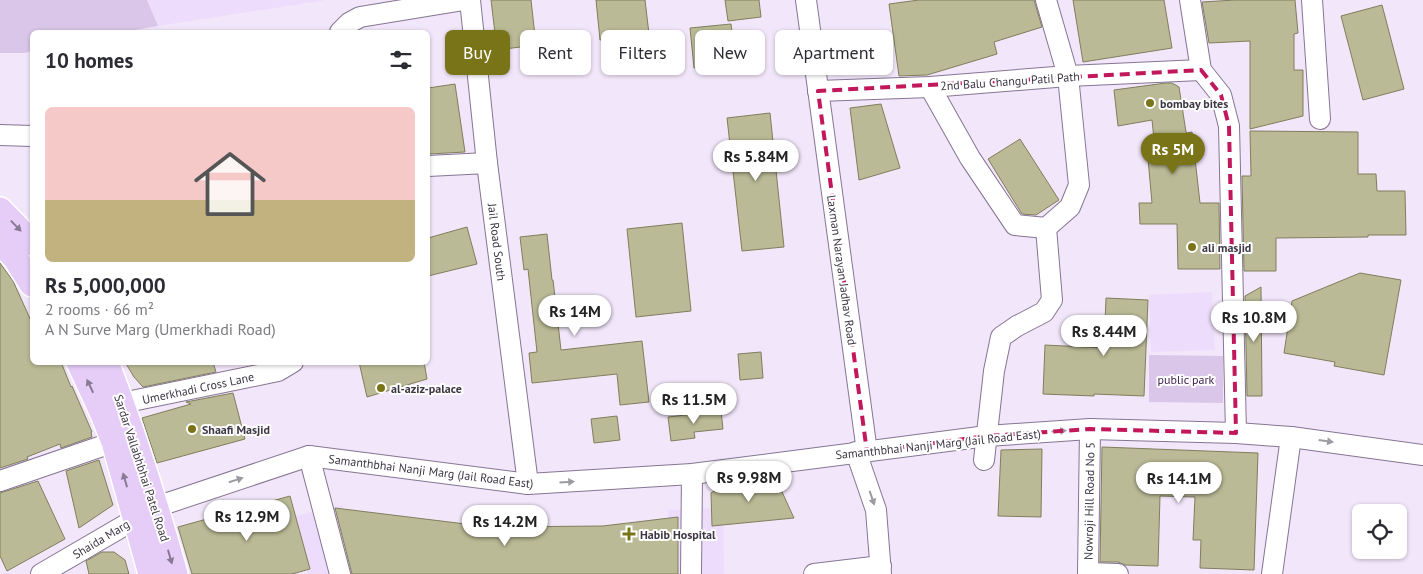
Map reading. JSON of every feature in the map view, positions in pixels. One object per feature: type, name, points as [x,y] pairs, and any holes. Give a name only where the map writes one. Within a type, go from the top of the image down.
[{"type":"main road","points":[[0,210],[30,280]]},
{"type":"main road","name":"Sardar Vallabhbhai Patel Road","points":[[81,365],[113,409],[146,513],[152,574]]},
{"type":"main road","name":"Sardar Vallabhbhai Patel Road","points":[[106,365],[113,409],[114,442],[175,574]]},
{"type":"street","points":[[342,30],[349,23],[360,17],[464,0]]},
{"type":"street","name":"Jail Road South","points":[[470,0],[487,163],[528,484]]},
{"type":"street","points":[[930,87],[970,158],[1015,225],[1046,228],[1070,207],[1079,185],[1068,76],[1046,0]]},
{"type":"street","points":[[1190,0],[1201,70],[1221,95],[1229,126],[1236,433]]},
{"type":"street","points":[[1312,0],[1320,119]]},
{"type":"street","name":"Laxman Narayan Jadhav Road","points":[[810,1],[818,91],[861,452],[876,510],[881,570]]},
{"type":"street","name":"2nd Balu Changu Patil Path","points":[[818,91],[930,87],[1068,76],[1201,70]]},
{"type":"street","points":[[0,135],[30,136]]},
{"type":"street","points":[[430,166],[487,163]]},
{"type":"street","points":[[984,460],[994,371],[1001,337],[1044,312],[1052,300],[1046,228]]},
{"type":"street","name":"Umerkhadi Cross Lane","points":[[113,409],[278,371],[288,365]]},
{"type":"street","name":"Samanthbhai Nanji Marg (Jail Road East)","points":[[146,513],[309,456],[528,484],[692,474],[987,436],[1090,429],[1236,433],[1292,437],[1423,454]]},
{"type":"street","name":"Nowroji Hill Road No 5","points":[[1088,574],[1090,429]]},
{"type":"street","points":[[1272,574],[1292,437]]},
{"type":"street","points":[[0,481],[114,442]]},
{"type":"street","points":[[309,456],[340,574]]},
{"type":"street","points":[[691,574],[692,474]]},
{"type":"street","name":"Shaida Marg","points":[[41,574],[146,513]]},
{"type":"street","points":[[814,574],[881,570]]},
{"type":"street","points":[[1088,574],[1118,574]]},
{"type":"highlighted area","points":[[1201,70],[1221,95],[1229,126],[1236,433],[1090,429],[987,436],[867,452],[818,91]]},
{"type":"shaded area","points":[[147,0],[326,0],[158,26]]},
{"type":"shaded area","points":[[1212,292],[1215,350],[1151,352],[1149,295]]},
{"type":"shaded area","points":[[342,505],[363,574],[308,574],[291,517]]},
{"type":"shaded area","points":[[723,508],[724,574],[668,574],[668,510]]},
{"type":"green space","points":[[0,0],[147,0],[158,26],[135,30],[30,30],[30,52],[0,53]]},
{"type":"green space","name":"public park","points":[[1149,355],[1223,356],[1223,403],[1149,402]]},
{"type":"building","points":[[491,0],[531,0],[534,30],[520,30],[520,47],[510,48],[510,30],[495,30]]},
{"type":"building","points":[[596,0],[645,0],[649,30],[601,30],[600,40]]},
{"type":"building","points":[[725,0],[759,0],[761,17],[728,21]]},
{"type":"building","points":[[919,0],[1034,0],[1042,27],[994,42],[997,54],[927,75],[899,76],[889,4]]},
{"type":"building","points":[[1073,0],[1164,0],[1172,48],[1083,62]]},
{"type":"building","points":[[1295,0],[1298,33],[1294,34],[1294,70],[1303,70],[1303,116],[1250,129],[1250,41],[1209,43],[1202,2]]},
{"type":"building","points":[[1382,5],[1404,89],[1363,100],[1341,16]]},
{"type":"building","points":[[731,24],[732,30],[695,30],[694,68],[690,28]]},
{"type":"building","points":[[1172,83],[1179,87],[1186,132],[1192,132],[1200,203],[1219,203],[1220,269],[1178,269],[1177,224],[1140,224],[1139,203],[1152,203],[1148,159],[1156,158],[1152,120],[1118,126],[1114,90]]},
{"type":"building","points":[[455,84],[465,152],[430,154],[430,88]]},
{"type":"building","points":[[881,104],[900,168],[859,180],[850,108]]},
{"type":"building","points":[[770,113],[784,247],[742,251],[727,118]]},
{"type":"building","points":[[1250,131],[1358,132],[1358,174],[1376,174],[1377,191],[1405,191],[1406,235],[1276,238],[1276,271],[1244,271],[1242,176],[1251,176]]},
{"type":"building","points":[[1020,139],[1059,200],[1036,215],[1022,214],[988,159]]},
{"type":"building","points":[[682,223],[691,311],[636,317],[627,229]]},
{"type":"building","points":[[467,227],[477,264],[430,276],[430,237]]},
{"type":"building","points":[[547,234],[561,350],[642,341],[649,402],[620,405],[617,374],[532,383],[529,353],[537,352],[528,269],[524,270],[520,237]]},
{"type":"building","points":[[0,263],[13,281],[30,319],[30,365],[62,365],[92,432],[92,437],[61,448],[60,444],[27,457],[28,459],[0,468]]},
{"type":"building","points":[[1360,273],[1401,280],[1384,375],[1334,366],[1335,362],[1284,353],[1292,301]]},
{"type":"building","points":[[1261,287],[1262,396],[1247,396],[1245,296]]},
{"type":"building","points":[[1106,298],[1148,300],[1144,396],[1043,394],[1045,345],[1104,348]]},
{"type":"building","points":[[761,352],[763,378],[740,380],[738,354]]},
{"type":"building","points":[[127,365],[214,365],[216,372],[143,387]]},
{"type":"building","name":"al-aziz-palace","points":[[360,365],[425,365],[427,379],[367,397]]},
{"type":"building","name":"Shaafi Masjid","points":[[233,393],[245,439],[157,463],[142,418],[191,404],[186,402]]},
{"type":"building","points":[[721,411],[723,429],[694,432],[695,438],[671,441],[668,417]]},
{"type":"building","points":[[617,416],[620,440],[594,443],[591,419]]},
{"type":"building","points":[[1102,447],[1258,453],[1254,570],[1200,568],[1201,540],[1193,540],[1195,497],[1160,496],[1158,566],[1100,562]]},
{"type":"building","points":[[1042,449],[1041,517],[998,516],[1001,450]]},
{"type":"building","points":[[99,460],[113,505],[79,528],[66,471]]},
{"type":"building","points":[[765,478],[777,481],[794,518],[712,526],[711,493],[727,483]]},
{"type":"building","points":[[38,481],[65,539],[7,571],[0,556],[0,493]]},
{"type":"building","points":[[290,496],[310,569],[292,574],[192,574],[178,527]]},
{"type":"building","points":[[335,508],[490,527],[603,526],[678,517],[678,574],[352,574]]},
{"type":"building","points":[[102,552],[114,552],[125,560],[129,574],[89,574],[86,561]]},
{"type":"place","name":"bombay bites","points":[[1150,103]]},
{"type":"place","name":"ali masjid","points":[[1192,247]]},
{"type":"place","name":"al-aziz-palace","points":[[381,388]]},
{"type":"place","name":"Shaafi Masjid","points":[[192,429]]},
{"type":"place","name":"Habib Hospital","points":[[629,534]]}]
